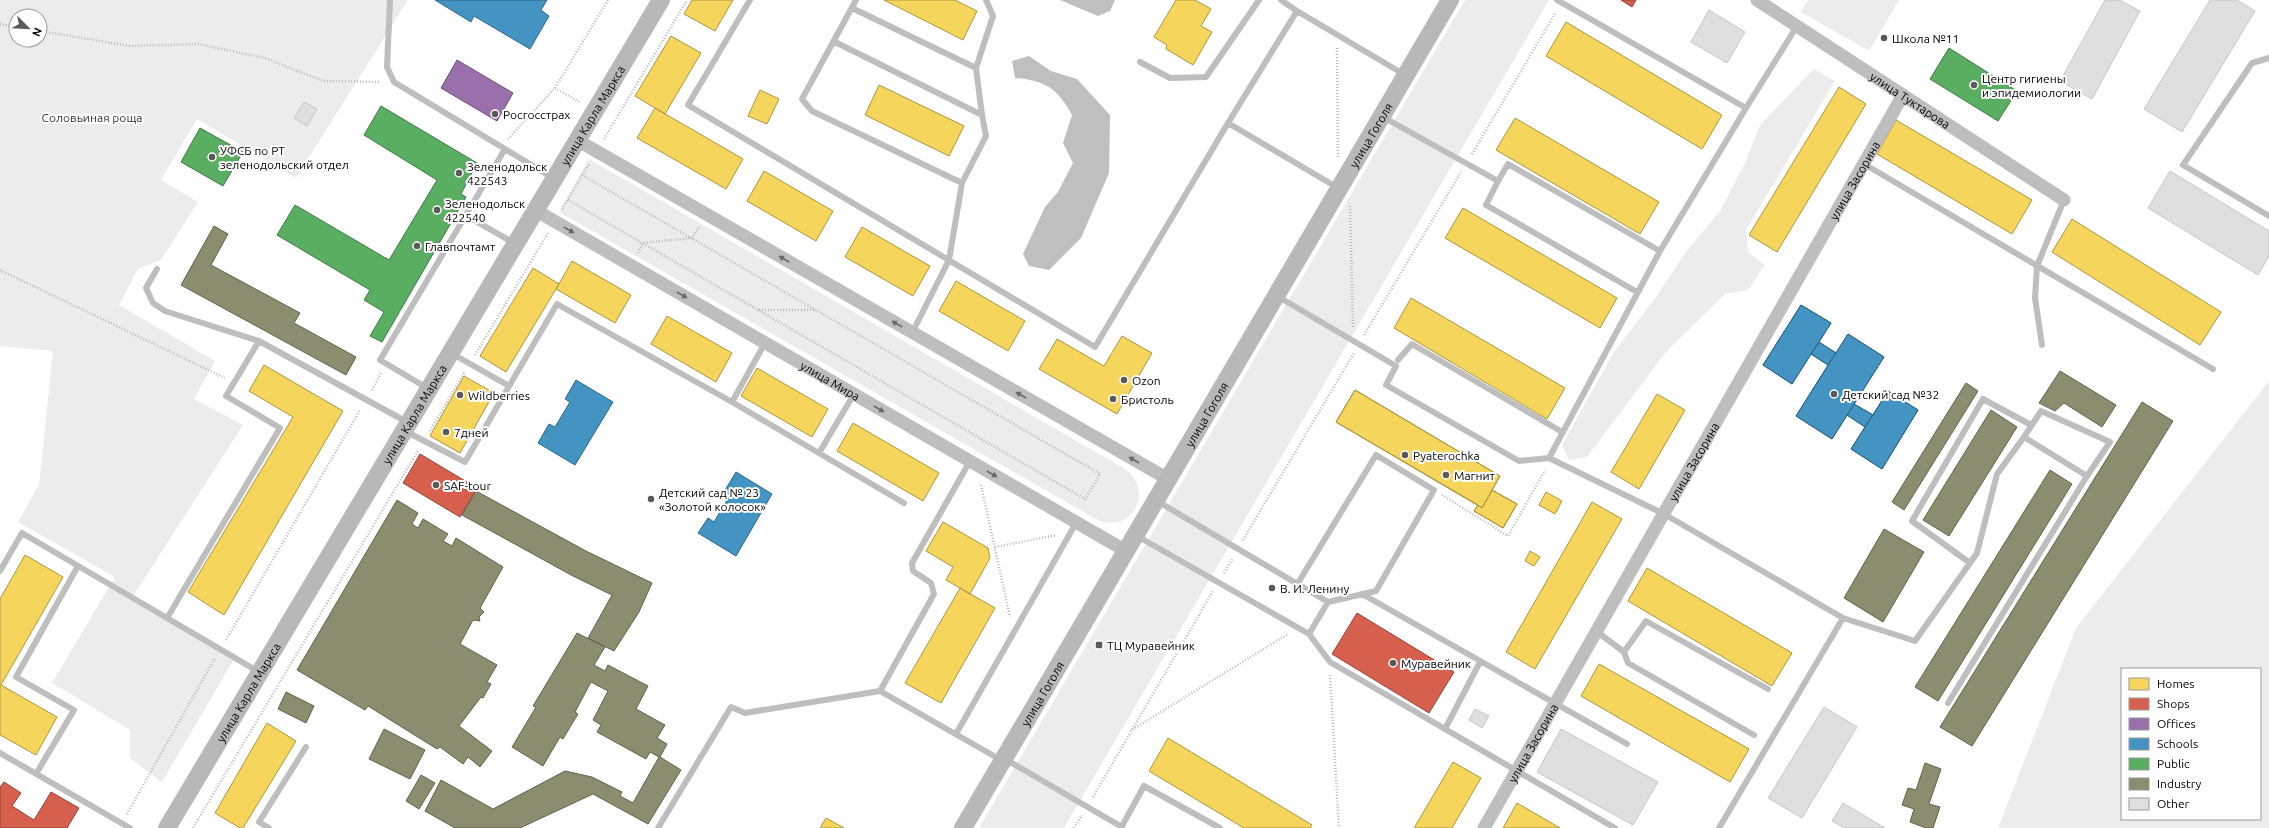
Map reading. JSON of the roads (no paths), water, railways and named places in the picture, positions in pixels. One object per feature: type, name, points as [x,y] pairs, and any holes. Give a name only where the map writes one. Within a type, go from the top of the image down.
[{"type":"main road","name":"улица Карла Маркса","points":[[167,828],[661,0]]},
{"type":"main road","name":"улица Гоголя","points":[[963,828],[1450,0]]},
{"type":"street","name":"улица Туктарова","points":[[1757,0],[2064,200]]},
{"type":"street","name":"улица Засорина","points":[[1484,828],[1903,96]]},
{"type":"street","points":[[577,140],[1168,479]]},
{"type":"street","name":"улица Мира","points":[[535,210],[973,463],[1074,527],[1126,551]]},
{"type":"lane","points":[[390,0],[387,67],[394,82],[554,178]]},
{"type":"lane","points":[[750,0],[688,105],[1095,347],[1228,123],[1297,11]]},
{"type":"lane","points":[[856,0],[835,42],[802,99],[812,111],[962,183]]},
{"type":"lane","points":[[912,332],[949,260],[962,183],[986,136],[976,68],[993,16],[986,0]]},
{"type":"lane","points":[[1140,62],[1170,78],[1206,76],[1259,0]]},
{"type":"lane","points":[[1281,0],[1406,76]]},
{"type":"lane","points":[[1559,1],[1746,108]]},
{"type":"lane","points":[[852,8],[976,68]]},
{"type":"lane","points":[[1549,458],[1637,292],[1746,108],[1797,26]]},
{"type":"lane","points":[[835,42],[982,115]]},
{"type":"lane","points":[[2269,58],[2252,63],[2183,165],[2269,216]]},
{"type":"lane","points":[[1382,116],[1498,181]]},
{"type":"lane","points":[[1228,123],[1339,189]]},
{"type":"lane","points":[[429,389],[380,360],[505,148]]},
{"type":"lane","points":[[1637,292],[1486,205],[1498,181],[1508,164],[1660,252]]},
{"type":"lane","points":[[1864,164],[2213,369]]},
{"type":"lane","points":[[2042,345],[2035,298],[2037,266],[2064,200]]},
{"type":"lane","points":[[465,215],[515,244]]},
{"type":"lane","points":[[157,269],[146,288],[153,303],[166,311],[259,341],[366,399],[406,426],[423,441],[465,462],[557,304],[732,402],[904,503]]},
{"type":"lane","points":[[1276,296],[1396,366],[1386,386],[1518,461],[1549,458],[1664,514],[1843,618],[1915,641],[1977,553],[1997,474],[2040,411],[2110,442],[2087,476],[1948,702]]},
{"type":"lane","points":[[167,618],[280,428],[226,396],[259,341]]},
{"type":"lane","points":[[732,402],[765,343]]},
{"type":"lane","points":[[1398,360],[1412,344],[1562,432]]},
{"type":"lane","points":[[450,353],[509,386]]},
{"type":"lane","points":[[819,453],[854,394]]},
{"type":"lane","points":[[1970,563],[1912,521],[1983,399],[2031,425]]},
{"type":"lane","points":[[2024,436],[2087,476]]},
{"type":"lane","points":[[1156,500],[1328,602],[1376,591],[1434,490],[1376,455],[1298,583]]},
{"type":"lane","points":[[880,691],[934,594],[931,583],[913,570],[912,563],[973,463]]},
{"type":"lane","points":[[956,734],[1074,527]]},
{"type":"lane","points":[[0,570],[22,533],[260,672]]},
{"type":"lane","points":[[1135,535],[1309,634],[1330,662],[1615,828]]},
{"type":"lane","points":[[36,774],[74,710],[16,676],[78,566]]},
{"type":"lane","points":[[1362,594],[1554,705],[1627,744]]},
{"type":"lane","points":[[1309,634],[1328,602]]},
{"type":"lane","points":[[1719,828],[1843,618]]},
{"type":"lane","points":[[1624,652],[1646,621],[1768,689]]},
{"type":"lane","points":[[1596,631],[1624,652],[1628,663],[1754,735]]},
{"type":"lane","points":[[1445,729],[1480,662]]},
{"type":"lane","points":[[658,828],[731,707],[745,713],[880,691],[1088,806],[1122,827],[1144,786],[1220,828]]},
{"type":"lane","points":[[269,828],[259,822],[306,747]]},
{"type":"lane","points":[[0,753],[130,828]]},
{"type":"place","name":"Школа №11","points":[[1884,38]]},
{"type":"place","name":"Центр гигиены и эпидемиологии","points":[[1974,85]]},
{"type":"place","name":"Росгосстрах","points":[[495,114]]},
{"type":"place","name":"УФСБ по РТ зеленодольский отдел","points":[[212,157]]},
{"type":"place","name":"Зеленодольск 422543","points":[[459,173]]},
{"type":"place","name":"Зеленодольск 422540","points":[[437,210]]},
{"type":"place","name":"Главпочтамт","points":[[417,246]]},
{"type":"place","name":"Ozon","points":[[1124,380]]},
{"type":"place","name":"Детский сад №32","points":[[1834,394]]},
{"type":"place","name":"Wildberries","points":[[460,395]]},
{"type":"place","name":"Бристоль","points":[[1113,399]]},
{"type":"place","name":"7дней","points":[[446,432]]},
{"type":"place","name":"Pyaterochka","points":[[1405,455]]},
{"type":"place","name":"Магнит","points":[[1446,475]]},
{"type":"place","name":"SAF-tour","points":[[436,485]]},
{"type":"place","name":"Детский сад № 23 «Золотой колосок»","points":[[651,499]]},
{"type":"place","name":"В. И. Ленину","points":[[1272,588]]},
{"type":"place","name":"ТЦ Муравейник","points":[[1099,645]]},
{"type":"place","name":"Муравейник","points":[[1393,663]]},
{"type":"park label","name":"Соловьиная роща","points":[[92,117]]}]
